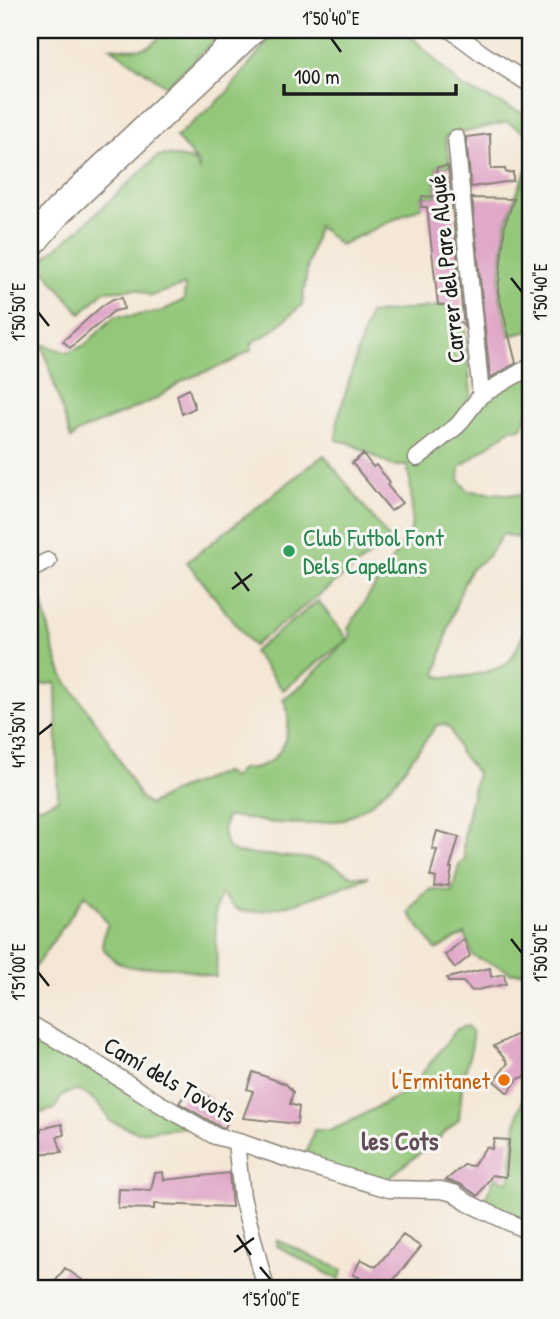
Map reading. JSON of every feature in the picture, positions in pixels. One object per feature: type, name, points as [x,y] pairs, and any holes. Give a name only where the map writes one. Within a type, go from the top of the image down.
[{"type":"street","points":[[30,234],[54,207],[241,30]]},
{"type":"street","points":[[30,254],[62,216],[260,30]]},
{"type":"street","points":[[451,30],[482,54],[530,84]]},
{"type":"street","name":"Carrer del Pare Algué","points":[[456,138],[481,394]]},
{"type":"street","points":[[417,458],[458,425],[481,394],[530,365]]},
{"type":"street","points":[[30,570],[48,561]]},
{"type":"street","name":"Camí dels Tovots","points":[[30,1024],[215,1136],[389,1189],[441,1190],[454,1193],[468,1203],[530,1232]]},
{"type":"street","points":[[236,1142],[242,1197],[266,1289]]},
{"type":"green space","points":[[164,30],[226,30],[166,86],[110,47],[134,49],[148,46],[159,38]]},
{"type":"green space","points":[[276,30],[405,30],[462,87],[530,116],[530,135],[507,122],[445,137],[451,166],[437,167],[436,197],[422,196],[421,207],[340,245],[318,226],[308,264],[302,305],[271,332],[252,343],[251,350],[231,362],[184,380],[156,399],[83,430],[71,439],[42,344],[68,353],[85,345],[115,316],[162,311],[184,300],[185,285],[151,296],[137,289],[104,291],[81,314],[38,263],[76,232],[158,156],[193,160],[199,170],[199,164],[176,137],[225,95]]},
{"type":"green space","points":[[530,163],[530,331],[509,336],[499,285],[505,224]]},
{"type":"green space","points":[[448,305],[465,329],[471,394],[460,421],[481,395],[530,371],[530,406],[522,428],[511,429],[460,467],[459,479],[468,491],[530,496],[530,541],[503,534],[488,556],[470,570],[450,622],[436,675],[463,677],[504,665],[514,654],[526,626],[530,628],[530,975],[523,972],[510,973],[473,956],[465,934],[436,950],[409,913],[421,896],[431,889],[452,891],[459,865],[465,858],[465,829],[477,773],[460,753],[451,730],[445,724],[437,725],[396,780],[371,804],[343,820],[309,824],[226,817],[223,831],[227,847],[237,853],[305,858],[329,863],[352,876],[368,877],[302,901],[264,910],[237,909],[221,894],[215,913],[216,977],[173,967],[130,967],[116,961],[102,947],[108,924],[85,895],[30,974],[30,806],[43,806],[58,799],[56,683],[30,686],[30,570],[36,566],[54,651],[63,676],[107,738],[140,797],[149,805],[175,791],[224,772],[233,778],[241,769],[259,767],[269,762],[280,750],[287,733],[288,715],[283,699],[303,684],[351,637],[348,628],[411,530],[412,510],[407,466],[392,466],[350,443],[336,440],[338,418],[369,314]]},
{"type":"green space","name":"Club Futbol Font Dels Capellans","points":[[324,455],[390,540],[253,646],[187,562]]},
{"type":"green space","points":[[318,601],[348,639],[283,690],[253,652]]},
{"type":"green space","points":[[30,1024],[197,1126],[137,1132],[110,1121],[91,1097],[74,1091],[62,1095],[55,1109],[30,1114]]},
{"type":"green space","points":[[467,1026],[472,1033],[472,1045],[462,1086],[459,1119],[381,1187],[303,1164],[314,1130],[332,1130],[409,1090],[457,1029]]},
{"type":"green space","points":[[530,1086],[530,1225],[483,1203],[495,1177],[510,1182],[517,1120]]},
{"type":"green space","points":[[277,1240],[343,1270],[339,1280],[277,1246]]},
{"type":"building","points":[[490,134],[491,169],[513,172],[513,181],[471,187],[466,137]]},
{"type":"building","points":[[448,166],[464,327],[448,305],[438,305],[427,207],[421,207],[422,196],[436,197],[437,167]]},
{"type":"building","points":[[472,198],[514,199],[505,224],[498,292],[516,363],[490,378]]},
{"type":"building","points":[[122,298],[124,309],[114,311],[70,348],[63,341],[102,306],[113,299]]},
{"type":"building","points":[[189,389],[195,408],[182,414],[177,395]]},
{"type":"building","points":[[363,454],[390,482],[387,485],[402,503],[391,511],[352,463]]},
{"type":"building","points":[[437,831],[459,837],[450,868],[449,886],[435,888],[436,878],[430,876],[437,850],[432,849]]},
{"type":"building","points":[[464,939],[470,956],[455,968],[445,955]]},
{"type":"building","points":[[490,968],[491,977],[504,974],[506,984],[472,991],[463,982],[448,982],[447,978]]},
{"type":"building","points":[[524,1031],[530,1056],[530,1075],[518,1079],[508,1093],[494,1081],[508,1063],[494,1046]]},
{"type":"building","points":[[253,1072],[286,1084],[293,1092],[290,1104],[299,1107],[297,1124],[243,1118],[253,1091],[247,1089]]},
{"type":"building","points":[[201,1091],[231,1114],[225,1128],[179,1103],[187,1092],[196,1098]]},
{"type":"building","points":[[62,1124],[64,1135],[57,1137],[62,1152],[34,1154],[31,1140],[40,1138],[40,1129]]},
{"type":"building","points":[[494,1139],[509,1140],[506,1177],[492,1175],[478,1196],[460,1184],[446,1180],[464,1165],[473,1166],[486,1147],[492,1149]]},
{"type":"building","points":[[163,1172],[164,1180],[229,1173],[232,1207],[154,1204],[154,1209],[118,1208],[119,1189],[151,1190],[155,1173]]},
{"type":"building","points":[[403,1235],[421,1247],[386,1289],[370,1289],[358,1283],[359,1277],[353,1275],[361,1259],[376,1267]]},
{"type":"building","points":[[65,1268],[95,1289],[50,1289]]},
{"type":"place","name":"Club Futbol Font Dels Capellans","points":[[289,551]]},
{"type":"place","name":"l'Ermitanet","points":[[504,1080]]},
{"type":"district","name":"les Cots","points":[[400,1140]]}]
